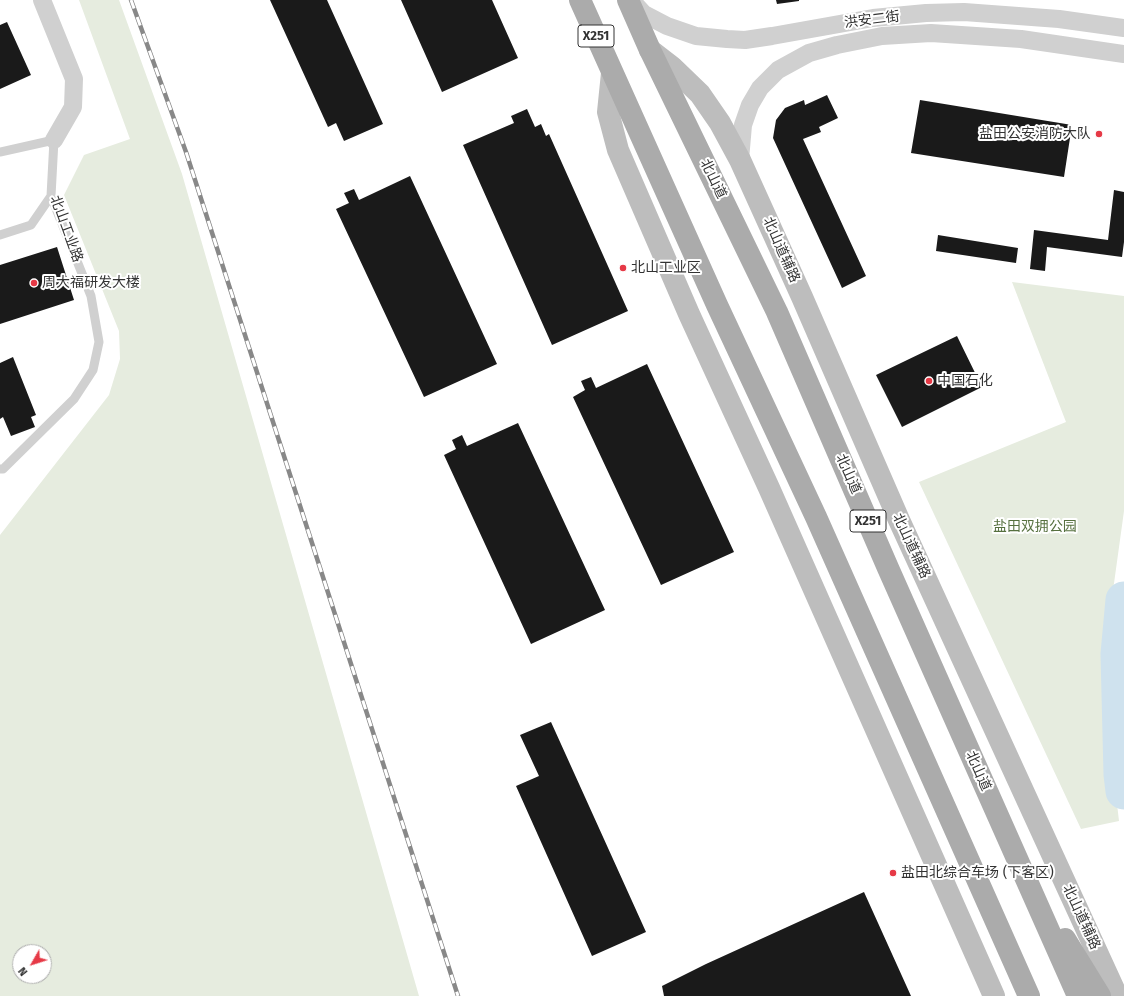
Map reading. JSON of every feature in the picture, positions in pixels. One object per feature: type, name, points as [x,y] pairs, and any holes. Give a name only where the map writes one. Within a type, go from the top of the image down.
[{"type":"main road","name":"X251","points":[[580,0],[717,305],[808,499],[1029,996]]},
{"type":"main road","name":"北山道","points":[[629,0],[650,50],[777,312],[888,568],[1078,996]]},
{"type":"main road","points":[[1017,860],[1100,996]]},
{"type":"street","name":"北山工业路","points":[[42,0],[74,79],[73,108],[54,140]]},
{"type":"street","name":"洪安二街","points":[[629,0],[644,14],[667,26],[696,36],[727,40],[746,40],[874,18],[926,13],[964,12],[1059,19],[1124,28]]},
{"type":"street","name":"洪安二街","points":[[740,160],[743,125],[750,105],[760,88],[778,70],[809,53],[837,45],[882,36],[931,33],[1021,39],[1124,54]]},
{"type":"street","name":"北山道辅路","points":[[650,50],[672,67],[700,94],[720,123],[740,160],[802,297],[899,520],[1117,996]]},
{"type":"street","points":[[612,73],[608,112],[618,150],[689,314],[772,495],[994,996]]},
{"type":"lane","points":[[0,152],[54,140]]},
{"type":"lane","name":"北山工业路","points":[[0,469],[3,469],[74,399],[93,370],[99,342],[90,296],[51,196],[54,140]]},
{"type":"lane","points":[[0,235],[31,225],[51,196]]},
{"type":"green space","points":[[79,0],[119,0],[182,174],[419,996],[0,996],[0,535],[109,395],[120,359],[119,331],[64,195],[84,155],[130,139]]},
{"type":"green space","name":"盐田双拥公园","points":[[1012,282],[1124,296],[1124,511],[1111,605],[1105,701],[1119,821],[1081,829],[919,482],[1066,422]]},
{"type":"building","points":[[270,0],[327,0],[383,124],[344,141],[336,123],[328,127]]},
{"type":"building","points":[[401,0],[492,0],[518,58],[442,92]]},
{"type":"building","points":[[776,0],[799,0],[799,1],[777,4]]},
{"type":"building","points":[[7,22],[31,75],[0,89],[0,25]]},
{"type":"building","points":[[827,95],[838,118],[819,127],[821,132],[803,139],[866,276],[842,288],[773,138],[776,120],[785,108],[804,100],[805,105]]},
{"type":"building","points":[[920,100],[1072,125],[1064,177],[911,153]]},
{"type":"building","points":[[527,109],[535,127],[541,124],[546,136],[549,134],[628,311],[552,345],[463,145],[514,123],[511,116]]},
{"type":"building","points":[[410,176],[497,364],[424,397],[336,209],[349,203],[344,193],[354,189],[359,200]]},
{"type":"building","points":[[1114,190],[1124,192],[1124,242],[1122,257],[1047,247],[1045,271],[1030,269],[1034,230],[1108,240]]},
{"type":"building","points":[[938,235],[1018,248],[1016,263],[936,251]]},
{"type":"building","name":"周大福研发大楼","points":[[57,247],[74,300],[0,324],[0,265]]},
{"type":"building","name":"中国石化","points":[[957,336],[982,387],[902,427],[876,375]]},
{"type":"building","points":[[13,357],[36,415],[31,417],[35,427],[11,436],[3,417],[0,419],[0,363]]},
{"type":"building","points":[[647,364],[734,552],[661,585],[573,397],[585,390],[581,381],[591,377],[596,388]]},
{"type":"building","points":[[518,423],[605,610],[531,644],[444,455],[456,449],[452,440],[462,435],[467,446]]},
{"type":"building","points":[[551,722],[646,932],[592,956],[516,786],[539,776],[520,735]]},
{"type":"building","points":[[864,892],[911,996],[664,996],[662,986],[706,964]]},
{"type":"waterway","points":[[1124,600],[1119,654],[1122,774],[1124,791]]},
{"type":"railway","points":[[131,0],[186,152],[458,996]]},
{"type":"place","name":"盐田公安消防大队","points":[[1099,134]]},
{"type":"place","name":"北山工业区","points":[[623,268]]},
{"type":"place","name":"周大福研发大楼","points":[[34,283]]},
{"type":"place","name":"中国石化","points":[[929,381]]},
{"type":"place","name":"盐田北综合车场 (下客区)","points":[[893,873]]}]
